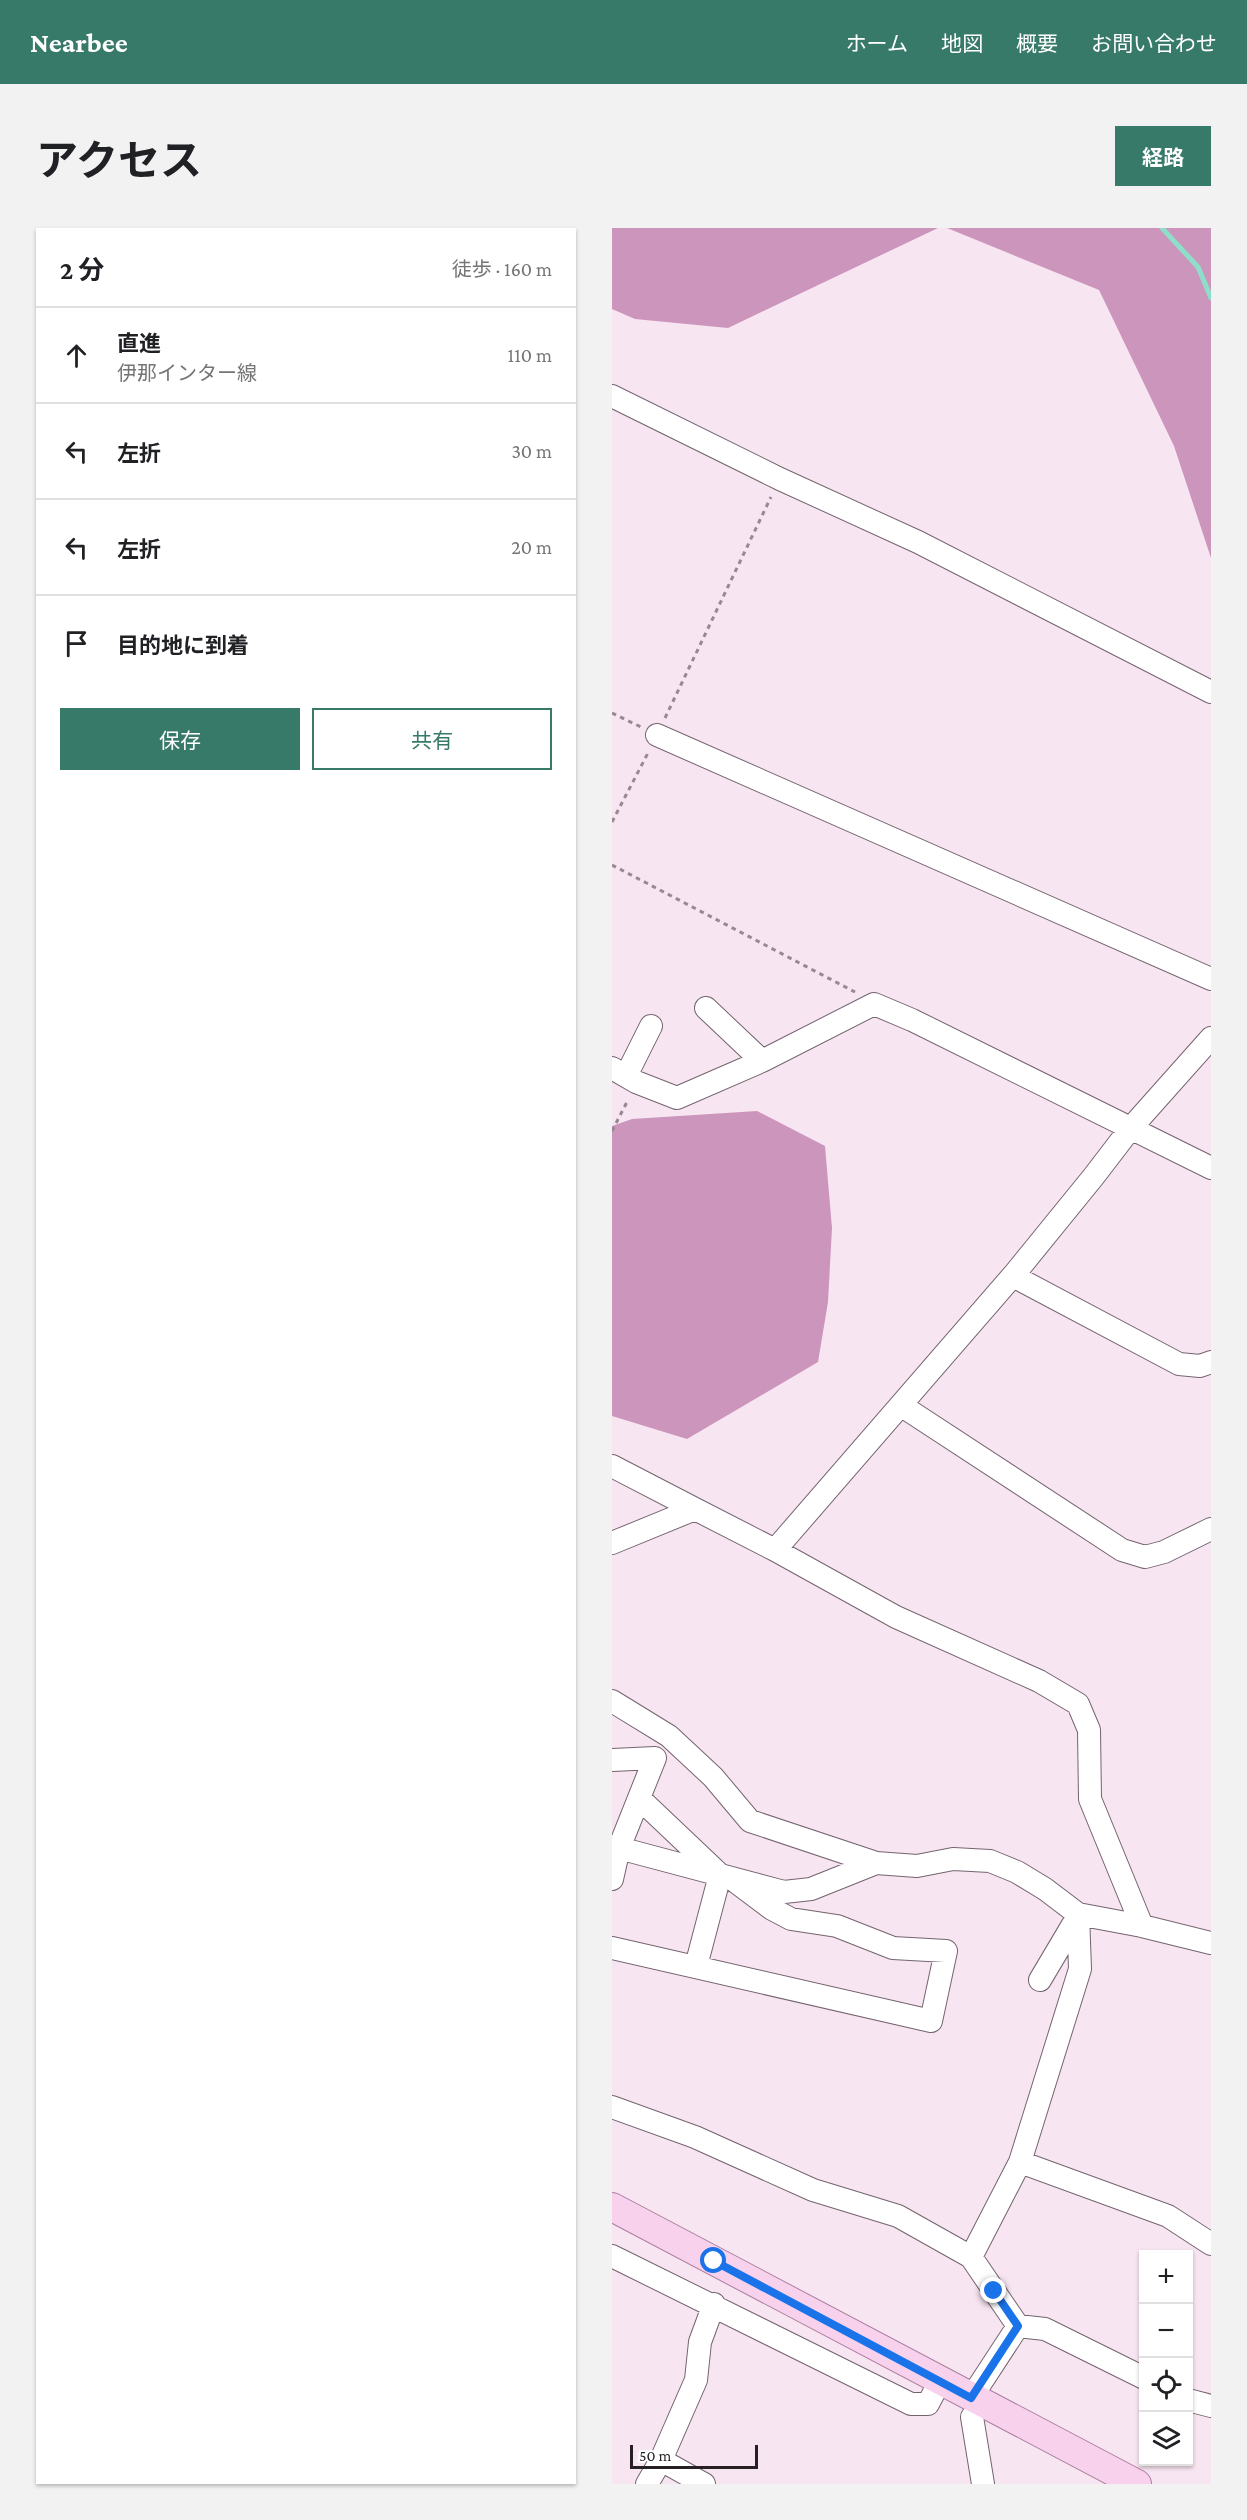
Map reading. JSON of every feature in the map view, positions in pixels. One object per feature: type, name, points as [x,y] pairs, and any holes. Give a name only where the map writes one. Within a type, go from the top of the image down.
[{"type":"main road","points":[[612,2207],[940,2381],[971,2408],[1137,2484]]},
{"type":"street","points":[[612,396],[780,479],[918,542],[1211,692]]},
{"type":"street","points":[[657,735],[1211,979]]},
{"type":"street","points":[[651,1026],[625,1075],[677,1098],[762,1061],[874,1004],[912,1020],[1211,1168]]},
{"type":"street","points":[[706,1008],[762,1061]]},
{"type":"street","points":[[776,1550],[1013,1276],[1130,1129],[1211,1038]]},
{"type":"street","points":[[1013,1276],[1179,1364],[1200,1366],[1211,1362]]},
{"type":"street","points":[[902,1406],[1122,1550],[1145,1557],[1164,1552],[1211,1529]]},
{"type":"street","points":[[612,1466],[776,1550],[896,1617],[1040,1681],[1078,1704],[1089,1730],[1090,1798],[1142,1926]]},
{"type":"street","points":[[612,1544],[695,1509]]},
{"type":"street","points":[[612,1701],[669,1736],[713,1778],[750,1821],[876,1863],[917,1866],[953,1859],[990,1861],[1026,1878],[1078,1914],[1142,1926],[1211,1943]]},
{"type":"street","points":[[612,1879],[615,1848],[640,1799],[655,1758],[669,1736]]},
{"type":"street","points":[[612,1760],[655,1758]]},
{"type":"street","points":[[612,1948],[931,2021],[946,1951],[894,1948],[837,1926],[791,1918],[772,1909],[726,1877],[640,1799]]},
{"type":"street","points":[[615,1848],[784,1892],[811,1889],[876,1863]]},
{"type":"street","points":[[696,1966],[726,1877]]},
{"type":"street","points":[[1040,1980],[1078,1914]]},
{"type":"street","points":[[971,2257],[1020,2162],[1080,1970],[1078,1914]]},
{"type":"street","points":[[612,2107],[695,2137],[813,2190],[898,2216],[971,2257],[1018,2326],[1045,2329],[1139,2376]]},
{"type":"street","points":[[1020,2162],[1168,2216],[1211,2244]]},
{"type":"street","points":[[612,2256],[714,2304],[911,2404],[928,2404],[940,2381]]},
{"type":"street","points":[[647,2484],[661,2460],[696,2380],[700,2342],[714,2304]]},
{"type":"street","points":[[982,2484],[971,2408],[1018,2326]]},
{"type":"street","points":[[1193,2401],[1211,2406]]},
{"type":"street","points":[[661,2460],[704,2484]]},
{"type":"path","points":[[612,822],[657,735],[780,479]]},
{"type":"path","points":[[612,713],[657,735]]},
{"type":"path","points":[[612,865],[849,988],[874,1004]]},
{"type":"path","points":[[612,1131],[625,1075]]},
{"type":"shaded area","points":[[612,228],[938,228],[728,328],[635,319],[612,309]]},
{"type":"shaded area","points":[[947,228],[1211,228],[1211,558],[1174,446],[1099,290]]},
{"type":"shaded area","points":[[757,1111],[825,1146],[832,1228],[828,1302],[818,1362],[687,1439],[612,1416],[612,1126],[632,1119]]},
{"type":"waterway","points":[[1162,228],[1198,267],[1211,298]]},
{"type":"route","points":[[714,2261],[971,2398],[1018,2326],[994,2291]]}]
